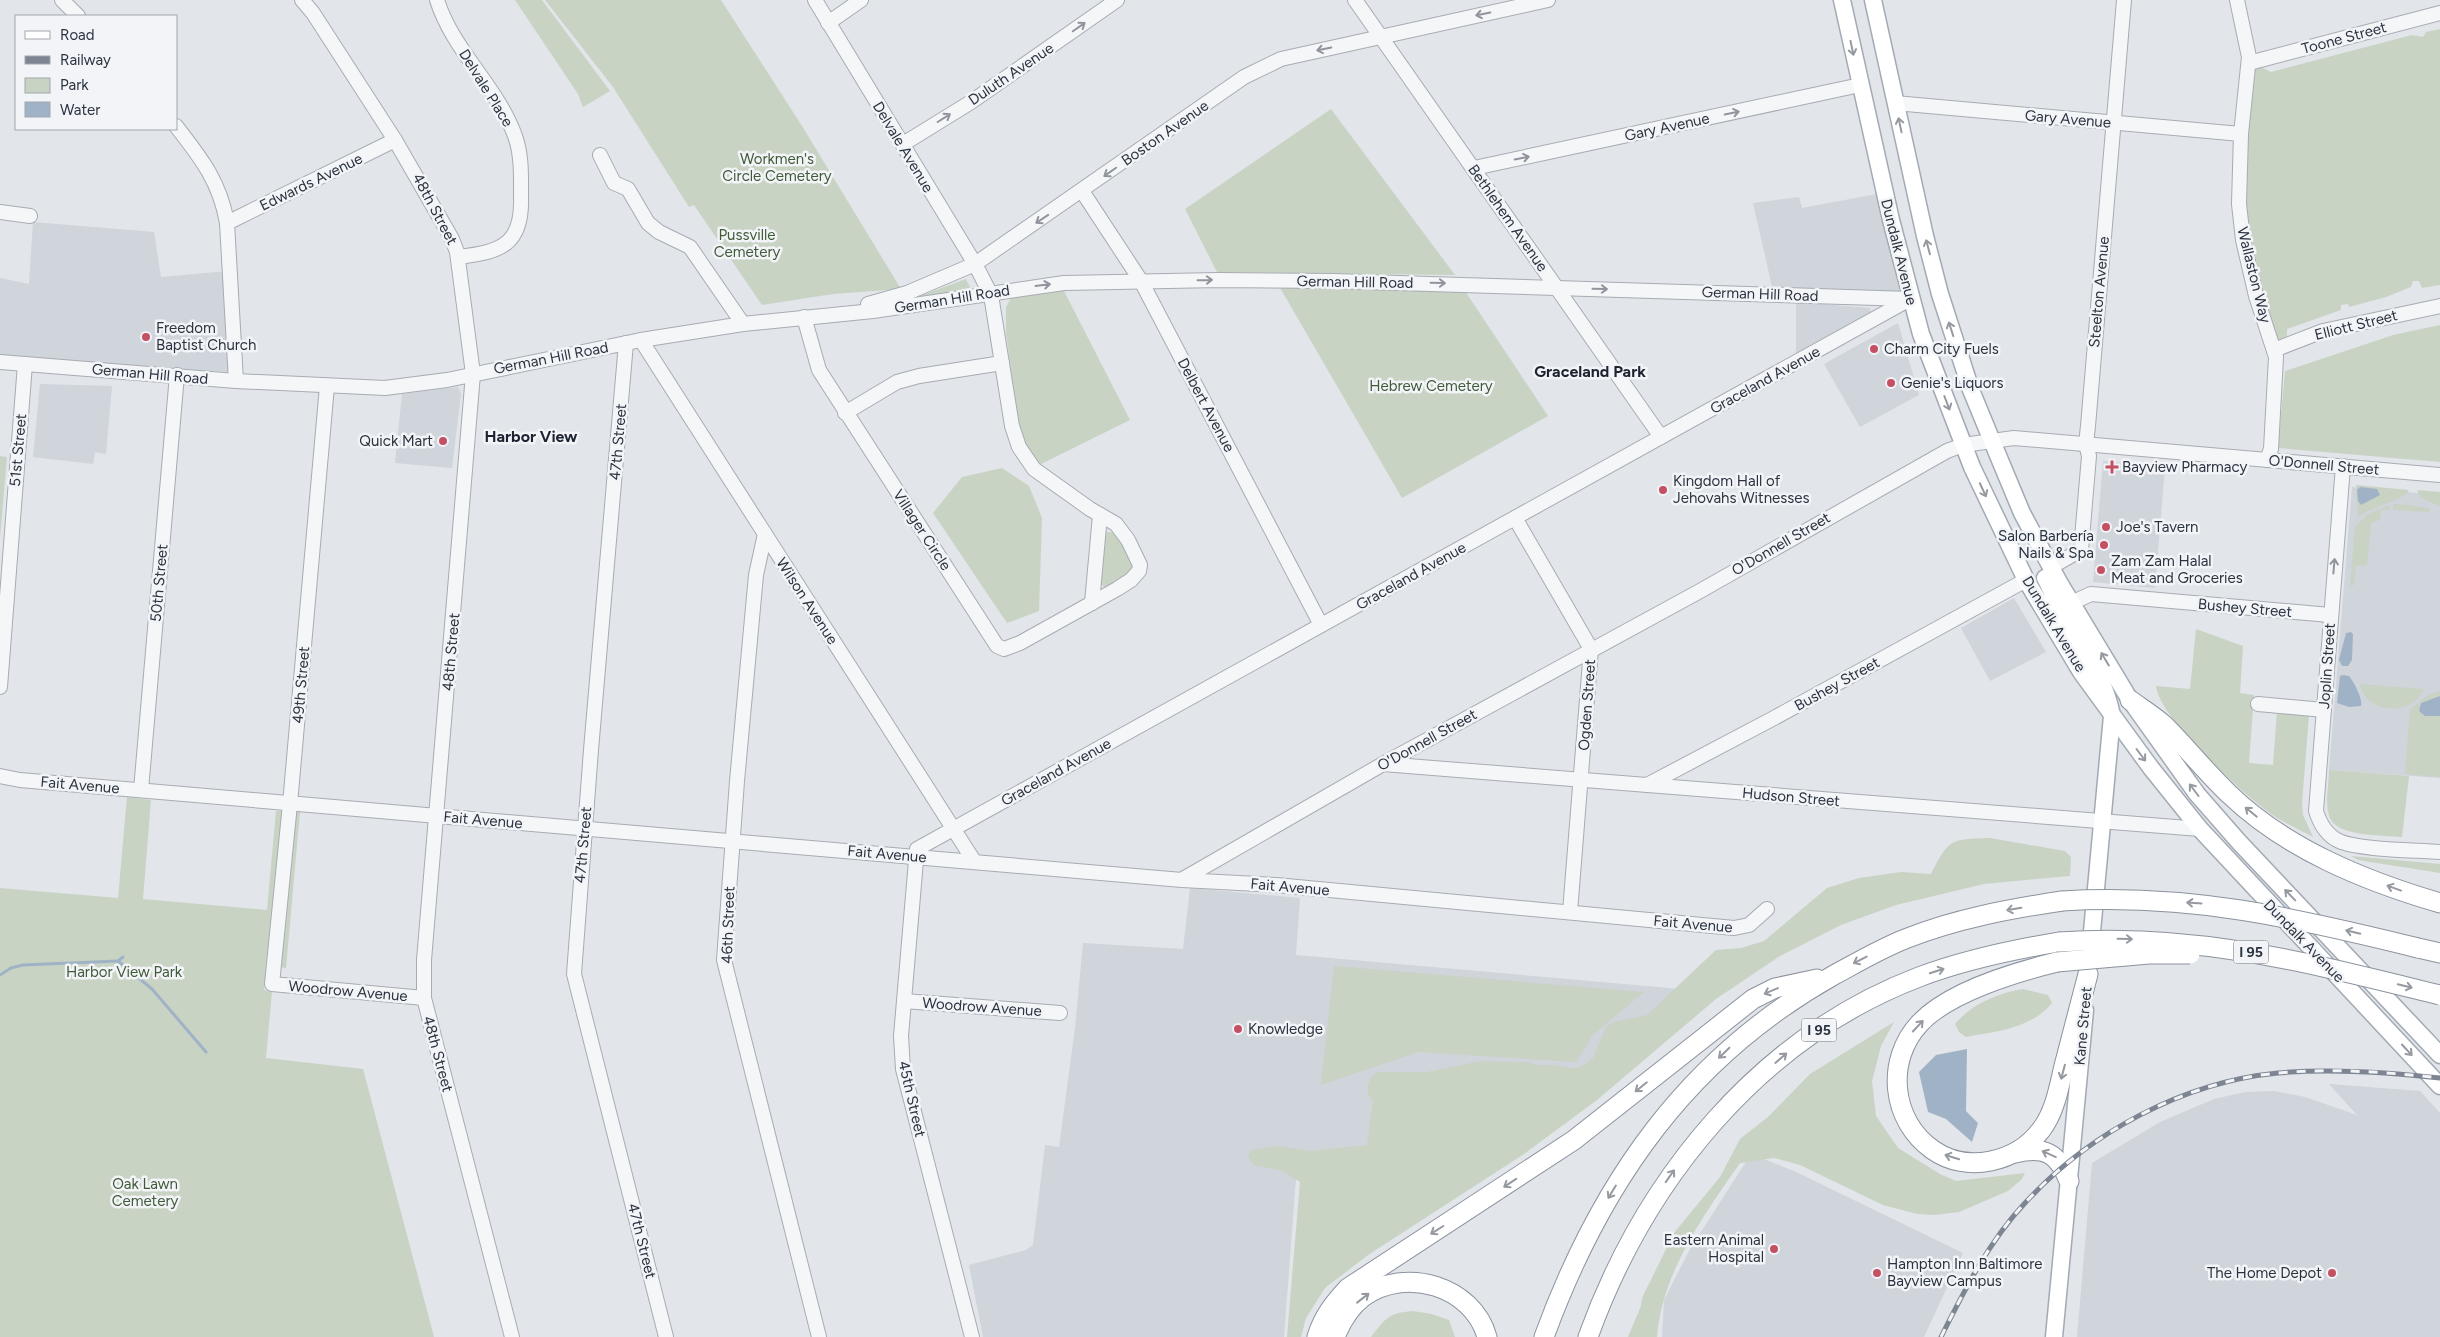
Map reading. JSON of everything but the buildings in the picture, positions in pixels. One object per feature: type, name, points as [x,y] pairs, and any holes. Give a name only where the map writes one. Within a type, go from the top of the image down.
[{"type":"highway","points":[[2130,700],[2162,724],[2230,795],[2268,825],[2335,864],[2370,880],[2440,903]]},
{"type":"highway","name":"I 95","points":[[1544,1337],[1556,1306],[1592,1229],[1636,1153],[1665,1114],[1729,1048],[1802,993],[1858,960],[1905,939],[1960,921],[2009,909],[2062,901],[2106,898],[2202,903],[2308,921],[2440,953]]},
{"type":"highway","name":"I 95","points":[[1588,1337],[1620,1263],[1644,1217],[1685,1155],[1721,1112],[1790,1049],[1828,1024],[1874,998],[1918,977],[2016,949],[2059,942],[2106,939],[2150,940],[2204,945],[2303,962],[2440,995]]},
{"type":"highway","points":[[2088,974],[2049,1117],[2030,1142],[2014,1153],[2000,1159],[1969,1162],[1951,1158],[1933,1150],[1907,1122],[1900,1105],[1897,1070],[1910,1036],[1921,1022],[1964,994],[1995,980],[2057,962],[2149,954],[2185,954],[2303,962]]},
{"type":"highway","points":[[1317,1337],[1323,1320],[1333,1304],[1348,1288],[1574,1140],[1753,999],[1776,988],[1835,975]]},
{"type":"highway","points":[[2014,1153],[2037,1150],[2058,1158],[2069,1182]]},
{"type":"highway","points":[[1600,1337],[1644,1217]]},
{"type":"highway","points":[[1334,1337],[1348,1312],[1363,1297],[1381,1287],[1398,1283],[1418,1282],[1438,1286],[1467,1304],[1478,1318],[1487,1337]]},
{"type":"main road","name":"Dundalk Avenue","points":[[1842,0],[1910,299],[1929,356],[1963,445],[2026,580],[2062,641],[2112,716],[2200,829],[2440,1086]]},
{"type":"main road","name":"Dundalk Avenue","points":[[1873,0],[1924,236],[1940,294],[1971,390],[2022,513],[2051,567],[2130,700],[2197,794],[2440,1055]]},
{"type":"main road","points":[[2022,513],[2023,537],[2061,611],[2097,669],[2109,700],[2112,716]]},
{"type":"main road","name":"Kane Street","points":[[2054,1337],[2112,716]]},
{"type":"street","points":[[62,0],[77,15]]},
{"type":"street","name":"48th Street","points":[[302,0],[319,21],[396,140],[444,224],[458,257],[473,374],[424,960],[424,998],[512,1337]]},
{"type":"street","name":"Delvale Place","points":[[437,0],[455,39],[515,135],[519,158],[522,208],[520,224],[516,232],[502,248],[493,252],[458,257]]},
{"type":"street","name":"Delvale Avenue","points":[[814,0],[903,144],[975,264],[991,295]]},
{"type":"street","points":[[828,23],[861,0]]},
{"type":"street","name":"Duluth Avenue","points":[[903,144],[971,102],[1117,0]]},
{"type":"street","name":"Bethlehem Avenue","points":[[1355,0],[1661,437]]},
{"type":"street","name":"Boston Avenue","points":[[804,317],[866,305],[901,295],[975,264],[1244,78],[1289,56],[1548,0]]},
{"type":"street","name":"Steelton Avenue","points":[[2051,567],[2081,550],[2089,456],[2086,444],[2124,0]]},
{"type":"street","name":"Wallaston Way","points":[[2237,0],[2248,45],[2241,134],[2239,204],[2243,240],[2256,296],[2276,358],[2271,449],[2266,460]]},
{"type":"street","name":"Toone Street","points":[[2248,63],[2440,13]]},
{"type":"street","name":"Gary Avenue","points":[[1474,168],[1860,85]]},
{"type":"street","name":"Gary Avenue","points":[[1895,103],[2241,134]]},
{"type":"street","points":[[178,129],[212,176],[223,199],[227,224],[236,381]]},
{"type":"street","name":"Edwards Avenue","points":[[227,224],[396,140]]},
{"type":"street","points":[[600,154],[614,183],[628,189],[648,223],[658,232],[690,248],[743,324]]},
{"type":"street","name":"Delbert Avenue","points":[[1082,191],[1141,281],[1321,625]]},
{"type":"street","points":[[0,212],[30,216]]},
{"type":"street","name":"German Hill Road","points":[[0,362],[236,381],[327,386],[406,386],[641,340],[743,324],[873,312],[1064,283],[1334,281],[1910,299]]},
{"type":"street","name":"Villager Circle","points":[[804,317],[818,370],[997,646],[1004,649],[1011,647],[1132,580],[1139,571],[1140,565],[1122,530],[1046,479],[1034,469],[1019,447],[1012,426],[991,295]]},
{"type":"street","points":[[1870,298],[1880,317]]},
{"type":"street","name":"Graceland Avenue","points":[[916,856],[917,850],[1910,299]]},
{"type":"street","name":"Elliott Street","points":[[2274,350],[2323,331],[2440,306]]},
{"type":"street","name":"Wilson Avenue","points":[[641,340],[974,861]]},
{"type":"street","name":"47th Street","points":[[626,343],[577,919],[574,974],[666,1337]]},
{"type":"street","points":[[845,412],[897,382],[919,376],[1002,363]]},
{"type":"street","name":"51st Street","points":[[0,687],[25,364]]},
{"type":"street","name":"50th Street","points":[[141,790],[177,375]]},
{"type":"street","name":"49th Street","points":[[272,984],[327,386]]},
{"type":"street","name":"O'Donnell Street","points":[[1182,880],[1383,764],[1700,591],[1873,491],[1963,445],[2014,438],[2440,475]]},
{"type":"street","name":"Joplin Street","points":[[2343,466],[2316,811],[2323,828],[2339,841],[2353,845],[2440,852]]},
{"type":"street","points":[[1092,603],[1100,515]]},
{"type":"street","name":"Ogden Street","points":[[1515,518],[1591,649],[1570,912]]},
{"type":"street","name":"46th Street","points":[[765,534],[756,575],[724,960],[819,1337]]},
{"type":"street","name":"Bushey Street","points":[[1647,785],[2026,580]]},
{"type":"street","name":"Bushey Street","points":[[2071,603],[2091,594],[2330,615]]},
{"type":"street","points":[[2258,704],[2324,710]]},
{"type":"street","name":"Hudson Street","points":[[1383,764],[2200,829]]},
{"type":"street","name":"Fait Avenue","points":[[0,776],[15,779],[290,804],[733,840],[1182,880],[1276,885],[1734,928],[1750,924],[1767,909]]},
{"type":"street","name":"45th Street","points":[[916,856],[901,1036],[903,1069],[972,1337]]},
{"type":"street","name":"Woodrow Avenue","points":[[272,984],[424,998]]},
{"type":"street","name":"Woodrow Avenue","points":[[904,1001],[1060,1013]]},
{"type":"shaded area","points":[[1877,194],[1905,296],[1773,291],[1753,203],[1799,197],[1802,208]]},
{"type":"shaded area","points":[[33,222],[154,232],[161,277],[228,271],[228,372],[0,358],[0,278],[29,284]]},
{"type":"shaded area","points":[[1796,302],[1870,308],[1871,315],[1796,359]]},
{"type":"shaded area","points":[[1898,323],[1919,395],[1860,427],[1824,364]]},
{"type":"shaded area","points":[[40,384],[112,386],[106,454],[95,452],[93,464],[33,457]]},
{"type":"shaded area","points":[[458,387],[461,394],[452,468],[395,463],[402,394]]},
{"type":"shaded area","points":[[2103,461],[2165,467],[2155,588],[2093,582]]},
{"type":"shaded area","points":[[2352,487],[2440,495],[2440,778],[2329,770]]},
{"type":"shaded area","points":[[2014,598],[2046,652],[1990,681],[1961,628]]},
{"type":"shaded area","points":[[1190,888],[1300,898],[1296,955],[1681,989],[1582,1102],[1374,1149],[1296,1178],[1284,1337],[983,1337],[969,1265],[1026,1250],[1033,1245],[1045,1145],[1059,1147],[1075,1028],[1083,943],[1183,949]]},
{"type":"shaded area","points":[[2329,1084],[2420,1091],[2440,1113],[2440,1337],[2077,1337],[2092,1163],[2160,1122],[2214,1099],[2246,1092],[2274,1091],[2305,1097],[2357,1115]]},
{"type":"shaded area","points":[[1751,1154],[1794,1171],[1963,1253],[1924,1337],[1662,1337],[1664,1300],[1690,1249]]},
{"type":"green space","points":[[515,0],[542,0],[610,91],[583,107],[578,94]]},
{"type":"green space","name":"Workmen's Circle Cemetery","points":[[545,0],[721,0],[802,126],[901,289],[833,294],[762,305],[694,205],[689,207],[613,87]]},
{"type":"green space","points":[[2440,29],[2440,285],[2422,288],[2419,281],[2413,281],[2411,287],[2386,297],[2349,307],[2348,304],[2341,305],[2341,310],[2287,329],[2287,338],[2280,342],[2272,325],[2251,254],[2247,233],[2244,169],[2252,69],[2257,65],[2271,72],[2412,35],[2423,37],[2426,32]]},
{"type":"green space","points":[[1331,109],[1455,275],[1217,272],[1185,209]]},
{"type":"green space","points":[[966,279],[972,292],[909,300]]},
{"type":"green space","name":"Hebrew Cemetery","points":[[1279,286],[1465,291],[1548,416],[1402,498]]},
{"type":"green space","points":[[1063,289],[1130,420],[1037,466],[1020,435],[1006,333],[1006,307],[1011,298]]},
{"type":"green space","points":[[2440,325],[2440,462],[2278,448],[2285,371],[2393,335]]},
{"type":"green space","points":[[0,456],[7,457],[0,538]]},
{"type":"green space","points":[[1002,468],[1029,486],[1042,518],[1039,611],[1007,623],[933,513],[962,477]]},
{"type":"green space","points":[[2356,485],[2409,490],[2400,498],[2371,509],[2358,517]]},
{"type":"green space","points":[[2417,490],[2440,492],[2440,506],[2421,498]]},
{"type":"green space","points":[[2394,504],[2430,509],[2429,512],[2393,510]]},
{"type":"green space","points":[[2390,505],[2390,509],[2381,510],[2380,520],[2371,523],[2367,566],[2356,565],[2354,585],[2350,586],[2355,527],[2368,514]]},
{"type":"green space","points":[[1107,532],[1115,532],[1131,556],[1132,567],[1131,573],[1104,587],[1100,582],[1102,536]]},
{"type":"green space","points":[[2196,629],[2243,646],[2240,693],[2254,695],[2249,763],[2273,765],[2277,711],[2309,715],[2302,803],[2303,815],[2313,837],[2272,815],[2238,787],[2185,735],[2161,700],[2156,686],[2190,689]]},
{"type":"green space","points":[[2360,684],[2424,689],[2418,698],[2410,704],[2390,709],[2380,707],[2371,702],[2364,694]]},
{"type":"green space","points":[[2440,691],[2440,777],[2405,774],[2410,709],[2428,695]]},
{"type":"green space","points":[[2329,770],[2409,776],[2402,837],[2353,832],[2336,826],[2331,820],[2328,809]]},
{"type":"green space","name":"Oak Lawn Cemetery","points":[[127,797],[151,800],[143,899],[267,910],[276,811],[300,812],[286,968],[266,965],[264,990],[272,991],[266,1058],[363,1069],[434,1337],[0,1337],[0,888],[118,898]]},
{"type":"green space","points":[[1990,838],[2065,851],[2071,857],[2070,876],[1984,884],[1896,905],[1841,925],[1780,956],[1716,999],[1597,1100],[1524,1154],[1368,1255],[1325,1288],[1306,1318],[1301,1337],[1287,1337],[1300,1182],[1280,1170],[1254,1165],[1248,1157],[1251,1150],[1276,1146],[1310,1151],[1367,1145],[1373,1101],[1368,1094],[1368,1085],[1371,1077],[1377,1072],[1427,1072],[1481,1061],[1529,1062],[1535,1065],[1577,1068],[1593,1058],[1606,1027],[1613,1022],[1647,1015],[1716,950],[1741,948],[1764,941],[1827,888],[1859,878],[1901,872],[1931,874],[1942,854],[1952,843],[1966,839]]},
{"type":"green space","points":[[2351,856],[2440,864],[2440,873],[2358,860]]},
{"type":"green space","points":[[1334,966],[1644,992],[1593,1035],[1576,1062],[1418,1052],[1321,1085]]},
{"type":"green space","points":[[2023,989],[2048,995],[2052,1003],[2034,1018],[2013,1028],[1966,1037],[1959,1032],[1955,1024],[1969,1010],[1986,1000]]},
{"type":"green space","points":[[1894,1022],[1881,1046],[1872,1081],[1876,1116],[1898,1148],[1940,1174],[1956,1181],[2025,1173],[2021,1180],[2008,1191],[1959,1212],[1934,1215],[1917,1214],[1883,1205],[1800,1165],[1774,1158],[1740,1163],[1699,1224],[1676,1267],[1667,1290],[1657,1337],[1628,1337],[1641,1306],[1642,1298],[1674,1233],[1720,1177],[1740,1139],[1768,1117],[1810,1074]]},
{"type":"green space","points":[[1413,1311],[1432,1314],[1449,1320],[1455,1337],[1371,1337],[1388,1318],[1398,1313]]},
{"type":"water","points":[[2360,487],[2377,489],[2380,495],[2361,505],[2358,501],[2357,490]]},
{"type":"water","points":[[2351,632],[2353,634],[2352,660],[2348,666],[2342,666],[2339,660],[2346,633]]},
{"type":"water","points":[[2340,676],[2349,676],[2353,682],[2359,695],[2361,706],[2349,707],[2337,703]]},
{"type":"water","points":[[2440,696],[2440,716],[2425,716],[2419,711],[2421,703]]},
{"type":"water","points":[[1967,1049],[1966,1111],[1978,1123],[1972,1142],[1946,1119],[1928,1112],[1919,1072],[1936,1055]]},
{"type":"waterway","points":[[118,961],[123,957]]},
{"type":"waterway","points":[[0,975],[11,968],[23,965],[118,961],[152,989],[206,1052]]},
{"type":"railway","points":[[1941,1337],[1968,1284],[1989,1250],[2025,1203],[2078,1154],[2108,1133],[2140,1115],[2207,1087],[2242,1078],[2278,1073],[2359,1071],[2440,1078]]},
{"type":"place","name":"Freedom Baptist Church","points":[[146,337]]},
{"type":"place","name":"Charm City Fuels","points":[[1874,349]]},
{"type":"place","name":"Genie's Liquors","points":[[1891,383]]},
{"type":"place","name":"Quick Mart","points":[[443,441]]},
{"type":"place","name":"Bayview Pharmacy","points":[[2112,467]]},
{"type":"place","name":"Kingdom Hall of Jehovahs Witnesses","points":[[1663,490]]},
{"type":"place","name":"Joe's Tavern","points":[[2106,527]]},
{"type":"place","name":"Salon Barbería Nails & Spa","points":[[2104,545]]},
{"type":"place","name":"Zam Zam Halal Meat and Groceries","points":[[2101,570]]},
{"type":"place","name":"Knowledge","points":[[1238,1029]]},
{"type":"place","name":"Eastern Animal Hospital","points":[[1774,1249]]},
{"type":"place","name":"Hampton Inn Baltimore Bayview Campus","points":[[1877,1273]]},
{"type":"place","name":"The Home Depot","points":[[2332,1273]]},
{"type":"district","name":"Graceland Park","points":[[1590,371]]},
{"type":"district","name":"Harbor View","points":[[531,436]]},
{"type":"park label","name":"Pussville Cemetery","points":[[747,244]]},
{"type":"park label","name":"Harbor View Park","points":[[124,972]]}]
